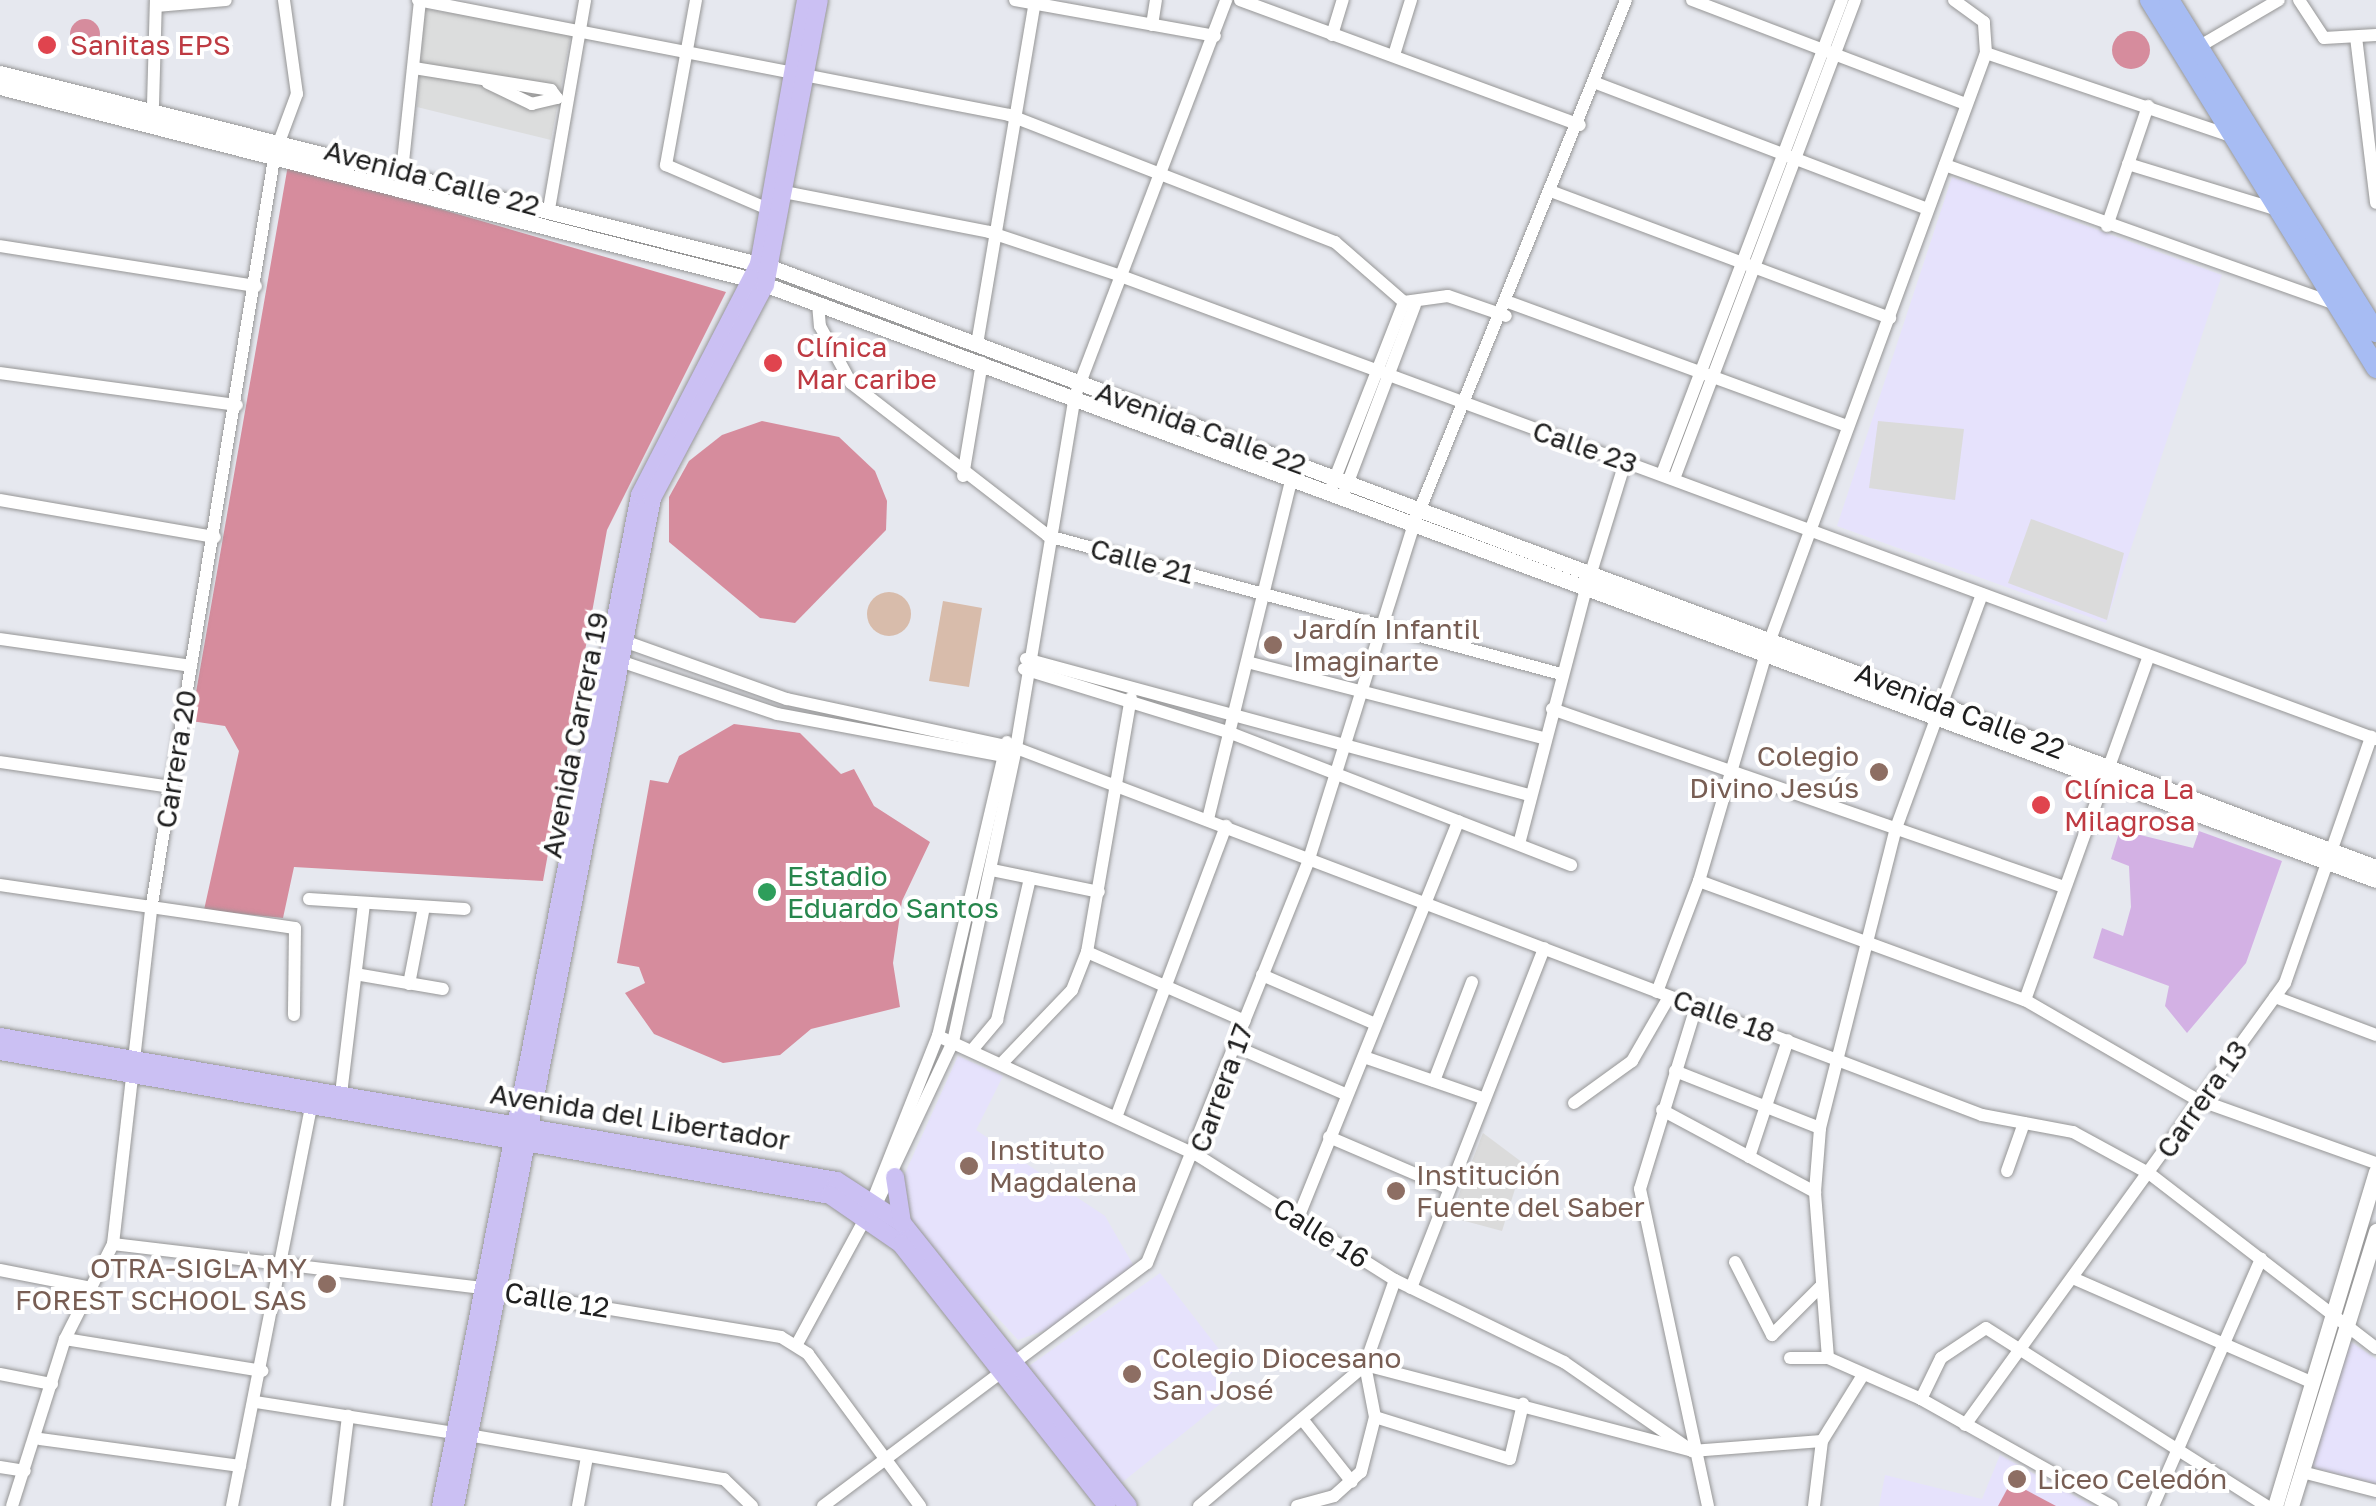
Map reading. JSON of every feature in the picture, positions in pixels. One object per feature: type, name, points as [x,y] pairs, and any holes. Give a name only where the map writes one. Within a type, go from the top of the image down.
[{"type":"main road","name":"Avenida Carrera 19","points":[[455,1506],[462,1434],[488,1289],[611,657],[652,498],[762,274],[784,192],[806,0]]},
{"type":"main road","name":"Avenida Carrera 19","points":[[762,274],[768,209],[819,0]]},
{"type":"main road","points":[[2150,0],[2192,51],[2376,332]]},
{"type":"main road","points":[[2169,0],[2234,137],[2376,368]]},
{"type":"main road","name":"Avenida del Libertador","points":[[0,1037],[312,1103],[770,1163],[872,1206],[902,1223],[1106,1506]]},
{"type":"main road","name":"Avenida del Libertador","points":[[0,1051],[128,1064],[340,1094],[519,1133]]},
{"type":"main road","points":[[895,1177],[902,1223]]},
{"type":"main road","name":"Avenida del Libertador","points":[[872,1206],[1128,1506]]},
{"type":"main road","name":"Avenida Carrera 19","points":[[441,1506],[462,1434]]},
{"type":"street","points":[[153,106],[156,3],[226,0]]},
{"type":"street","name":"Carrera 20","points":[[12,1506],[40,1439],[66,1339],[113,1244],[128,1064],[150,910],[278,146],[296,94],[284,0]]},
{"type":"street","points":[[402,178],[420,0],[1009,115],[1162,179],[1335,242],[1410,303],[1448,296],[1508,309],[1709,371],[1848,426]]},
{"type":"street","points":[[549,209],[585,0]]},
{"type":"street","points":[[696,0],[666,159],[768,209]]},
{"type":"street","points":[[1015,0],[1215,36]]},
{"type":"street","points":[[1152,25],[1156,0]]},
{"type":"street","points":[[872,1206],[895,1177],[953,1042],[992,870],[1010,748],[1077,390],[1118,275],[1162,179],[1226,0]]},
{"type":"street","points":[[1240,0],[1580,125]]},
{"type":"street","points":[[1332,34],[1342,0]]},
{"type":"street","points":[[1394,54],[1411,0]]},
{"type":"street","name":"Carrera 17","points":[[823,1506],[1138,1274],[1197,1155],[1234,1046],[1338,777],[1420,518],[1508,309],[1626,0]]},
{"type":"street","points":[[1692,0],[1966,104]]},
{"type":"street","points":[[1829,51],[1842,0]]},
{"type":"street","points":[[1668,476],[1829,51],[1855,0]]},
{"type":"street","points":[[1574,1103],[1632,1061],[1663,994],[1700,882],[1768,646],[1986,52],[1984,22],[1954,0]]},
{"type":"street","points":[[2192,51],[2279,0]]},
{"type":"street","points":[[2299,0],[2328,40],[2376,35]]},
{"type":"street","points":[[977,344],[989,232],[1034,2]]},
{"type":"street","points":[[2356,37],[2374,203]]},
{"type":"street","points":[[1986,52],[2234,137]]},
{"type":"street","points":[[414,68],[488,83]]},
{"type":"street","name":"Avenida Calle 22","points":[[0,73],[153,106],[278,146]]},
{"type":"street","points":[[1596,83],[1928,210]]},
{"type":"street","name":"Avenida Calle 22","points":[[0,86],[278,146],[762,274],[818,304],[982,363],[1077,390],[1588,583],[2106,772],[2328,856],[2376,880]]},
{"type":"street","points":[[2107,226],[2148,106]]},
{"type":"street","points":[[1945,164],[2107,226],[2336,304]]},
{"type":"street","points":[[2128,164],[2278,210]]},
{"type":"street","name":"Avenida Calle 22","points":[[402,178],[549,209],[977,344],[1077,390],[1292,478],[1339,488]]},
{"type":"street","name":"Calle 23","points":[[784,192],[989,232],[1118,275],[2373,738]]},
{"type":"street","points":[[1554,192],[1890,318]]},
{"type":"street","points":[[0,246],[256,286]]},
{"type":"street","points":[[1339,488],[1410,303]]},
{"type":"street","name":"Calle 21","points":[[818,304],[820,326],[851,384],[962,476],[1048,536],[1562,674]]},
{"type":"street","points":[[962,476],[982,363]]},
{"type":"street","points":[[0,373],[237,406]]},
{"type":"street","points":[[1520,844],[1552,708],[1625,462]]},
{"type":"street","points":[[1208,819],[1292,478]]},
{"type":"street","points":[[0,500],[214,537]]},
{"type":"street","points":[[1828,1358],[1815,1192],[1820,1128],[1863,938],[1896,828],[1982,594]]},
{"type":"street","name":"Calle 18","points":[[616,638],[787,698],[1010,748],[1208,819],[1834,1059],[2024,1123],[2089,1138],[2150,1174],[2376,1348]]},
{"type":"street","points":[[0,639],[191,666]]},
{"type":"street","name":"Calle 18","points":[[611,657],[777,714],[1010,748]]},
{"type":"street","points":[[2024,1000],[2148,658]]},
{"type":"street","points":[[1247,662],[1544,738]]},
{"type":"street","points":[[1025,664],[1132,696],[1572,865]]},
{"type":"street","points":[[1132,696],[1233,716],[1529,796]]},
{"type":"street","points":[[1004,1060],[1072,990],[1087,952],[1132,696]]},
{"type":"street","points":[[1552,708],[2064,887]]},
{"type":"street","name":"Carrera 13","points":[[1965,1425],[2150,1174],[2196,1099],[2275,996],[2373,738]]},
{"type":"street","points":[[920,1506],[798,1344],[872,1206],[938,1036],[1010,748]]},
{"type":"street","points":[[0,762],[172,788]]},
{"type":"street","points":[[1298,1218],[1458,821]]},
{"type":"street","points":[[1118,1112],[1171,988],[1226,826]]},
{"type":"street","name":"Avenida Calle 22","points":[[2328,856],[2376,867]]},
{"type":"street","points":[[992,870],[1099,892]]},
{"type":"street","points":[[973,1049],[998,1020],[1030,878]]},
{"type":"street","points":[[1700,882],[1863,938],[2024,1000],[2196,1099],[2376,1162]]},
{"type":"street","points":[[0,886],[295,928],[294,1015]]},
{"type":"street","points":[[309,899],[465,909]]},
{"type":"street","points":[[340,1094],[346,997],[361,975],[364,904]]},
{"type":"street","points":[[409,984],[424,907]]},
{"type":"street","points":[[1411,1288],[1544,948]]},
{"type":"street","points":[[1087,952],[1245,1021]]},
{"type":"street","points":[[361,975],[443,988]]},
{"type":"street","points":[[1262,976],[1375,1024]]},
{"type":"street","points":[[1434,1081],[1472,982]]},
{"type":"street","points":[[2275,996],[2376,1035]]},
{"type":"street","points":[[1696,1007],[1640,1189],[1692,1451],[1708,1506]]},
{"type":"street","name":"Calle 16","points":[[938,1036],[1004,1060],[1118,1112],[1197,1155],[1396,1280],[1564,1362],[1692,1451]]},
{"type":"street","points":[[1749,1157],[1788,1040]]},
{"type":"street","points":[[1234,1046],[1347,1095]]},
{"type":"street","points":[[1364,1057],[1485,1100]]},
{"type":"street","points":[[1675,1071],[1820,1128]]},
{"type":"street","points":[[232,1506],[286,1263],[312,1103]]},
{"type":"street","points":[[1662,1110],[1815,1192]]},
{"type":"street","points":[[2007,1171],[2024,1123]]},
{"type":"street","points":[[1329,1137],[1448,1188]]},
{"type":"street","points":[[2291,1506],[2376,1172]]},
{"type":"street","points":[[2274,1506],[2313,1383],[2376,1231]]},
{"type":"street","name":"Calle 12","points":[[113,1244],[488,1289],[798,1344]]},
{"type":"street","points":[[2153,1506],[2261,1258]]},
{"type":"street","points":[[1736,1262],[1772,1336],[1820,1286]]},
{"type":"street","points":[[0,1270],[88,1288]]},
{"type":"street","points":[[2075,1279],[2313,1383]]},
{"type":"street","points":[[1200,1506],[1365,1365],[1396,1280]]},
{"type":"street","points":[[1921,1400],[1941,1358],[1984,1328],[2266,1506]]},
{"type":"street","points":[[66,1339],[262,1371]]},
{"type":"street","points":[[1790,1358],[1828,1358],[1921,1400],[2112,1506]]},
{"type":"street","points":[[1365,1365],[1692,1451],[1822,1440]]},
{"type":"street","points":[[1297,1506],[1352,1482],[1375,1417],[1365,1365]]},
{"type":"street","points":[[0,1374],[52,1384]]},
{"type":"street","points":[[1814,1506],[1822,1440],[1863,1376]]},
{"type":"street","points":[[256,1402],[724,1479],[752,1506]]},
{"type":"street","points":[[1375,1417],[1510,1460],[1523,1404]]},
{"type":"street","points":[[338,1506],[348,1416]]},
{"type":"street","points":[[1302,1419],[1352,1482]]},
{"type":"street","points":[[40,1439],[240,1466]]},
{"type":"street","points":[[578,1506],[588,1457]]},
{"type":"street","points":[[0,1467],[26,1472]]},
{"type":"street","points":[[2302,1472],[2376,1491]]},
{"type":"shaded area","points":[[425,9],[571,33],[551,140],[417,107]]},
{"type":"shaded area","points":[[85,19],[99,28],[100,34],[91,48],[85,49],[71,40],[70,34],[79,20]]},
{"type":"shaded area","points":[[2131,31],[2145,36],[2150,50],[2145,64],[2131,69],[2117,64],[2112,50],[2117,36]]},
{"type":"shaded area","points":[[288,165],[726,292],[607,530],[543,881],[294,867],[283,918],[204,910],[239,751],[225,726],[191,721]]},
{"type":"shaded area","points":[[1952,177],[2222,275],[2106,623],[1837,526]]},
{"type":"shaded area","points":[[762,421],[839,437],[875,471],[887,501],[886,530],[795,623],[760,618],[669,542],[669,497],[689,461],[722,435]]},
{"type":"shaded area","points":[[1878,421],[1964,429],[1955,500],[1869,488]]},
{"type":"shaded area","points":[[2031,519],[2124,553],[2107,620],[2008,583]]},
{"type":"shaded area","points":[[889,592],[904,599],[911,614],[904,629],[889,636],[874,629],[867,614],[874,599]]},
{"type":"shaded area","points":[[943,601],[982,608],[969,687],[929,681]]},
{"type":"shaded area","name":"Estadio Eduardo Santos","points":[[734,724],[800,733],[841,774],[854,769],[874,806],[930,842],[902,901],[893,963],[900,1007],[811,1029],[780,1055],[723,1063],[654,1034],[625,993],[645,983],[639,967],[617,963],[650,780],[668,783],[679,756]]},
{"type":"shaded area","points":[[2120,830],[2193,848],[2199,831],[2282,861],[2246,963],[2187,1033],[2165,1006],[2169,986],[2093,958],[2102,928],[2123,936],[2131,907],[2129,866],[2111,859]]},
{"type":"shaded area","name":"Instituto Magdalena","points":[[958,1056],[1003,1076],[976,1130],[1105,1216],[1135,1268],[1060,1325],[1018,1340],[892,1202]]},
{"type":"shaded area","points":[[1483,1133],[1523,1163],[1502,1231],[1450,1217]]},
{"type":"shaded area","name":"Colegio Diocesano San José","points":[[1160,1273],[1235,1370],[1224,1379],[1235,1392],[1120,1484],[1029,1366]]},
{"type":"shaded area","points":[[2350,1341],[2376,1359],[2376,1484],[2310,1467]]},
{"type":"shaded area","name":"Liceo Celedón","points":[[2000,1455],[2093,1506],[1879,1506],[1885,1475],[1982,1499]]},
{"type":"shaded area","points":[[2011,1482],[2056,1506],[1998,1506]]},
{"type":"place","name":"Sanitas EPS","points":[[47,45]]},
{"type":"place","name":"Clínica Mar caribe","points":[[773,363]]},
{"type":"place","name":"Jardín Infantil Imaginarte","points":[[1273,645]]},
{"type":"place","name":"Colegio Divino Jesús","points":[[1879,772]]},
{"type":"place","name":"Clínica La Milagrosa","points":[[2041,805]]},
{"type":"place","name":"Estadio Eduardo Santos","points":[[767,892]]},
{"type":"place","name":"Instituto Magdalena","points":[[969,1166]]},
{"type":"place","name":"Institución Fuente del Saber","points":[[1396,1191]]},
{"type":"place","name":"OTRA-SIGLA MY FOREST SCHOOL SAS","points":[[327,1284]]},
{"type":"place","name":"Colegio Diocesano San José","points":[[1132,1374]]},
{"type":"place","name":"Liceo Celedón","points":[[2017,1479]]}]
